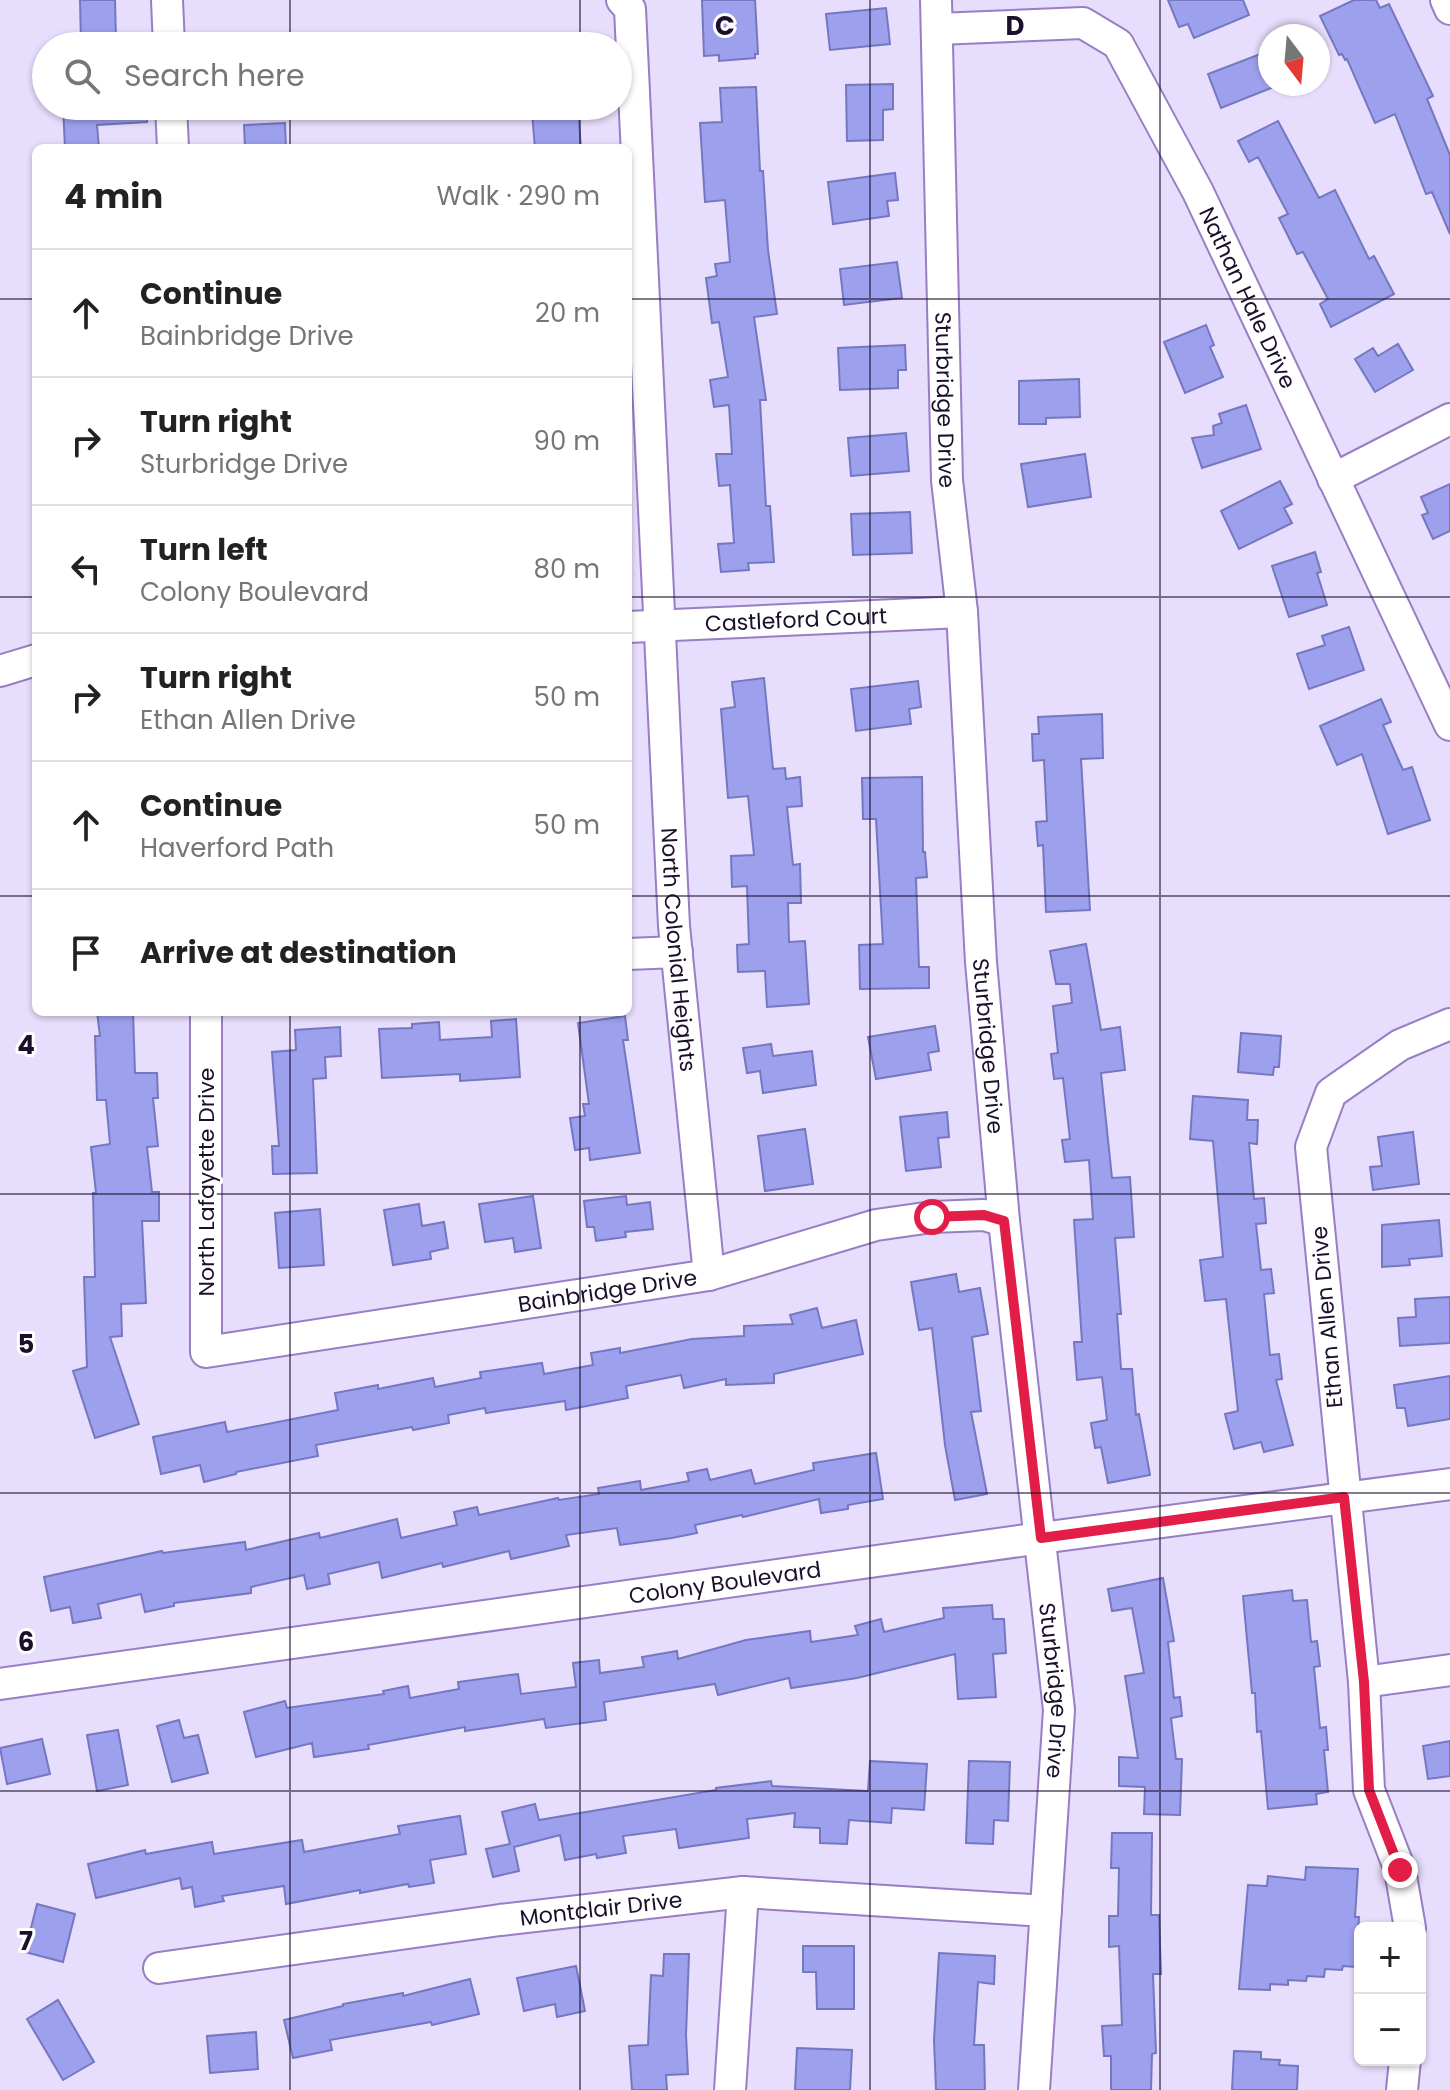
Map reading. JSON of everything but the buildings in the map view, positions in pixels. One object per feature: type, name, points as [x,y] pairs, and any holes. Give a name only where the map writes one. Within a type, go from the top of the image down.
[{"type":"street","points":[[167,0],[168,32]]},
{"type":"street","name":"North Colonial Heights","points":[[622,0],[630,9],[630,32]]},
{"type":"street","points":[[1446,0],[1450,9]]},
{"type":"street","name":"Nathan Hale Drive","points":[[936,14],[1083,23],[1118,44],[1198,192],[1450,725]]},
{"type":"street","name":"Sturbridge Drive","points":[[936,14],[947,480],[962,612],[981,962],[1004,1221],[1059,1710],[1034,2090]]},
{"type":"street","name":"North Colonial Heights","points":[[632,106],[636,301],[660,625],[677,952],[709,1275]]},
{"type":"street","points":[[172,120],[173,144]]},
{"type":"street","points":[[1333,479],[1450,419]]},
{"type":"street","name":"Castleford Court","points":[[632,627],[962,612]]},
{"type":"street","points":[[0,671],[32,661]]},
{"type":"street","points":[[632,954],[677,952]]},
{"type":"street","name":"North Lafayette Drive","points":[[206,1016],[206,1352]]},
{"type":"street","name":"Ethan Allen Drive","points":[[1409,1922],[1400,1870],[1369,1790],[1364,1682],[1311,1147],[1331,1093],[1400,1045],[1450,1024]]},
{"type":"street","name":"Bainbridge Drive","points":[[206,1352],[709,1275],[876,1225],[932,1217],[984,1215],[1004,1221]]},
{"type":"street","name":"Colony Boulevard","points":[[0,1684],[1450,1484]]},
{"type":"street","points":[[1364,1682],[1450,1670]]},
{"type":"street","points":[[730,2090],[743,1892]]},
{"type":"street","name":"Montclair Drive","points":[[159,1968],[500,1920],[743,1892],[1046,1911]]},
{"type":"street","points":[[1402,2090],[1404,2066]]},
{"type":"route","points":[[932,1217],[984,1215],[1004,1221],[1041,1538],[1344,1497],[1364,1682],[1369,1790],[1400,1870]]}]
